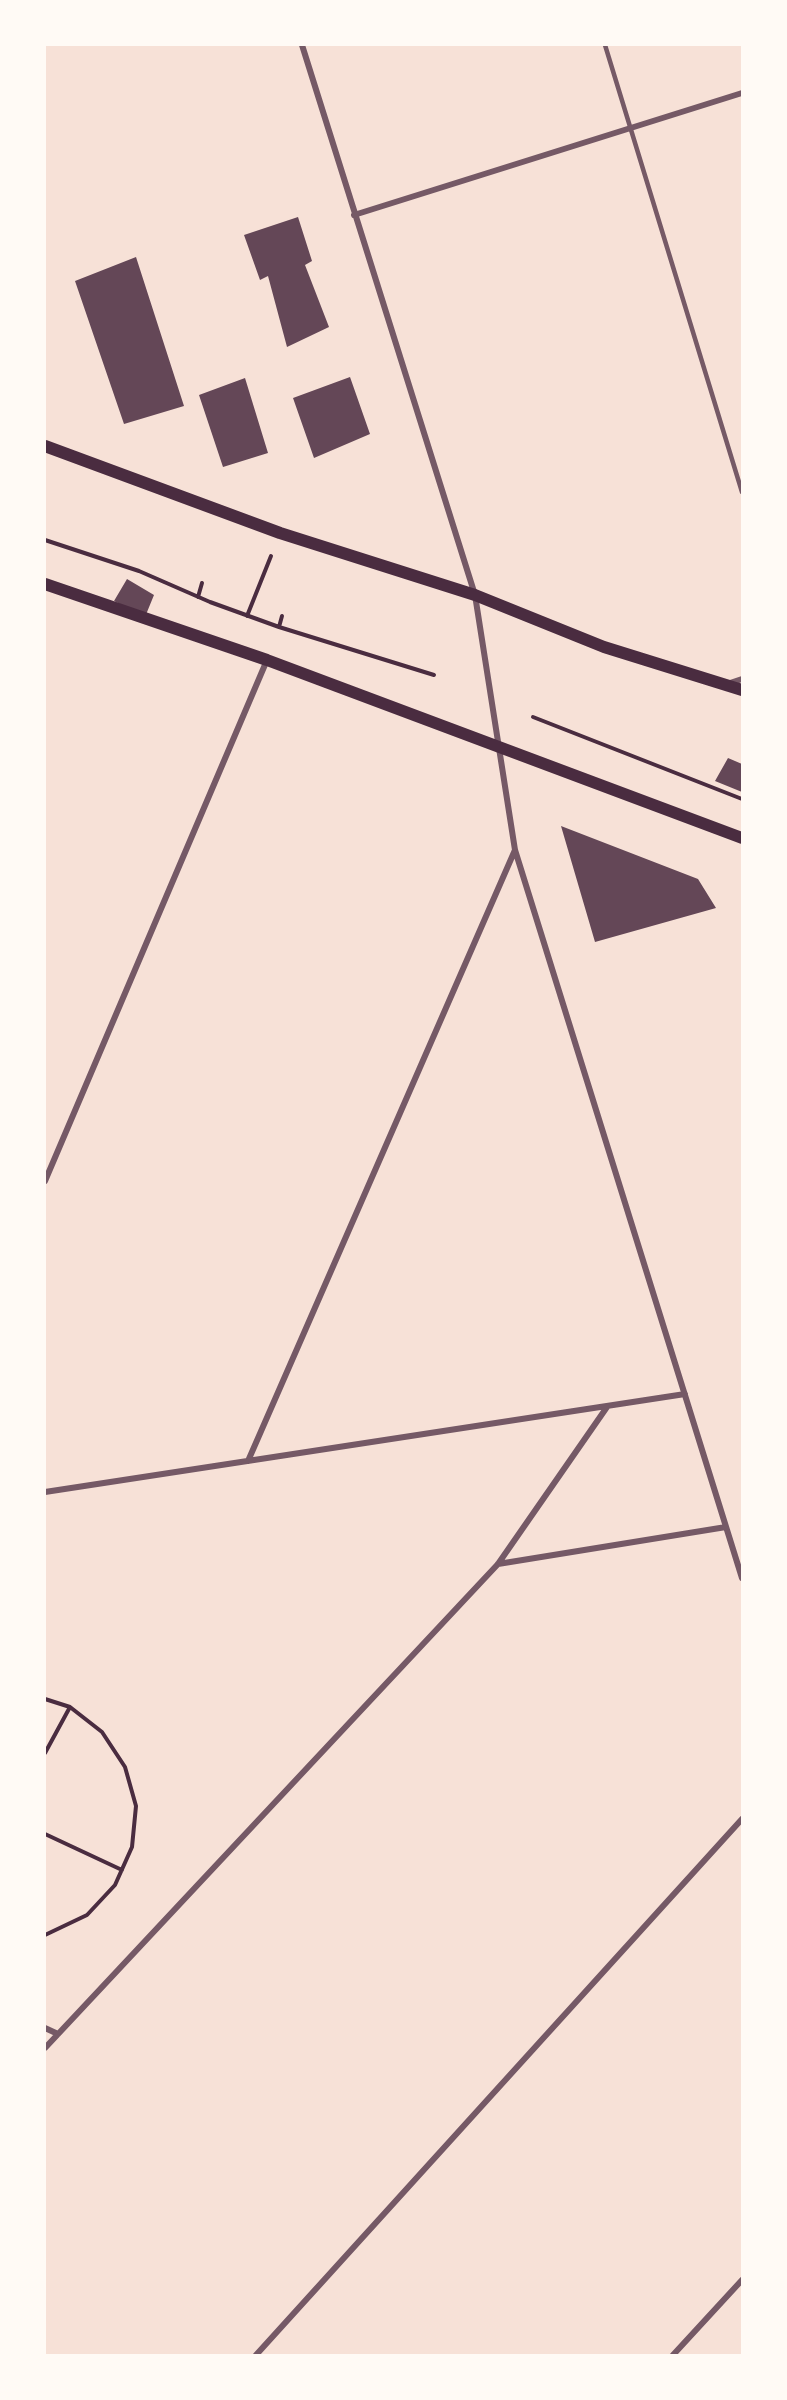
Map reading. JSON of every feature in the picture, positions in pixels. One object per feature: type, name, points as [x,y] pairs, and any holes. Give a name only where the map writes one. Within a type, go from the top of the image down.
[{"type":"main road","points":[[45,446],[280,533],[474,595],[604,647],[742,690]]},
{"type":"main road","points":[[45,584],[267,660],[742,838]]},
{"type":"street","points":[[302,45],[474,595],[515,850],[742,1578]]},
{"type":"street","points":[[354,214],[742,93]]},
{"type":"street","points":[[45,1181],[267,660]]},
{"type":"street","points":[[726,684],[742,679]]},
{"type":"street","points":[[248,1461],[515,850]]},
{"type":"street","points":[[45,1492],[685,1394]]},
{"type":"street","points":[[45,2048],[498,1564],[607,1407]]},
{"type":"street","points":[[498,1564],[726,1527]]},
{"type":"street","points":[[256,2355],[742,1819]]},
{"type":"street","points":[[45,2028],[58,2034]]},
{"type":"street","points":[[673,2355],[742,2280]]},
{"type":"lane","points":[[605,45],[742,492]]},
{"type":"path","points":[[247,616],[280,533]]},
{"type":"path","points":[[45,540],[139,572],[247,616],[434,675]]},
{"type":"path","points":[[198,597],[202,583]]},
{"type":"path","points":[[279,627],[282,615]]},
{"type":"path","points":[[533,717],[742,799]]},
{"type":"path","points":[[725,792],[728,786]]},
{"type":"path","points":[[717,797],[720,790]]},
{"type":"path","points":[[45,1699],[70,1707],[102,1732],[125,1767],[136,1806],[132,1847],[115,1885],[87,1915],[45,1935]]},
{"type":"path","points":[[45,1753],[70,1707]]},
{"type":"path","points":[[45,1834],[122,1870]]},
{"type":"building","points":[[298,217],[312,261],[305,265],[329,327],[287,347],[268,276],[260,280],[244,235]]},
{"type":"building","points":[[136,257],[184,406],[124,424],[75,281]]},
{"type":"building","points":[[350,377],[370,434],[314,458],[293,398]]},
{"type":"building","points":[[245,378],[268,453],[223,467],[199,395]]},
{"type":"building","points":[[127,579],[154,595],[145,617],[114,601]]},
{"type":"building","points":[[728,758],[742,764],[742,792],[715,781]]},
{"type":"building","points":[[561,826],[698,879],[716,908],[595,942]]}]
